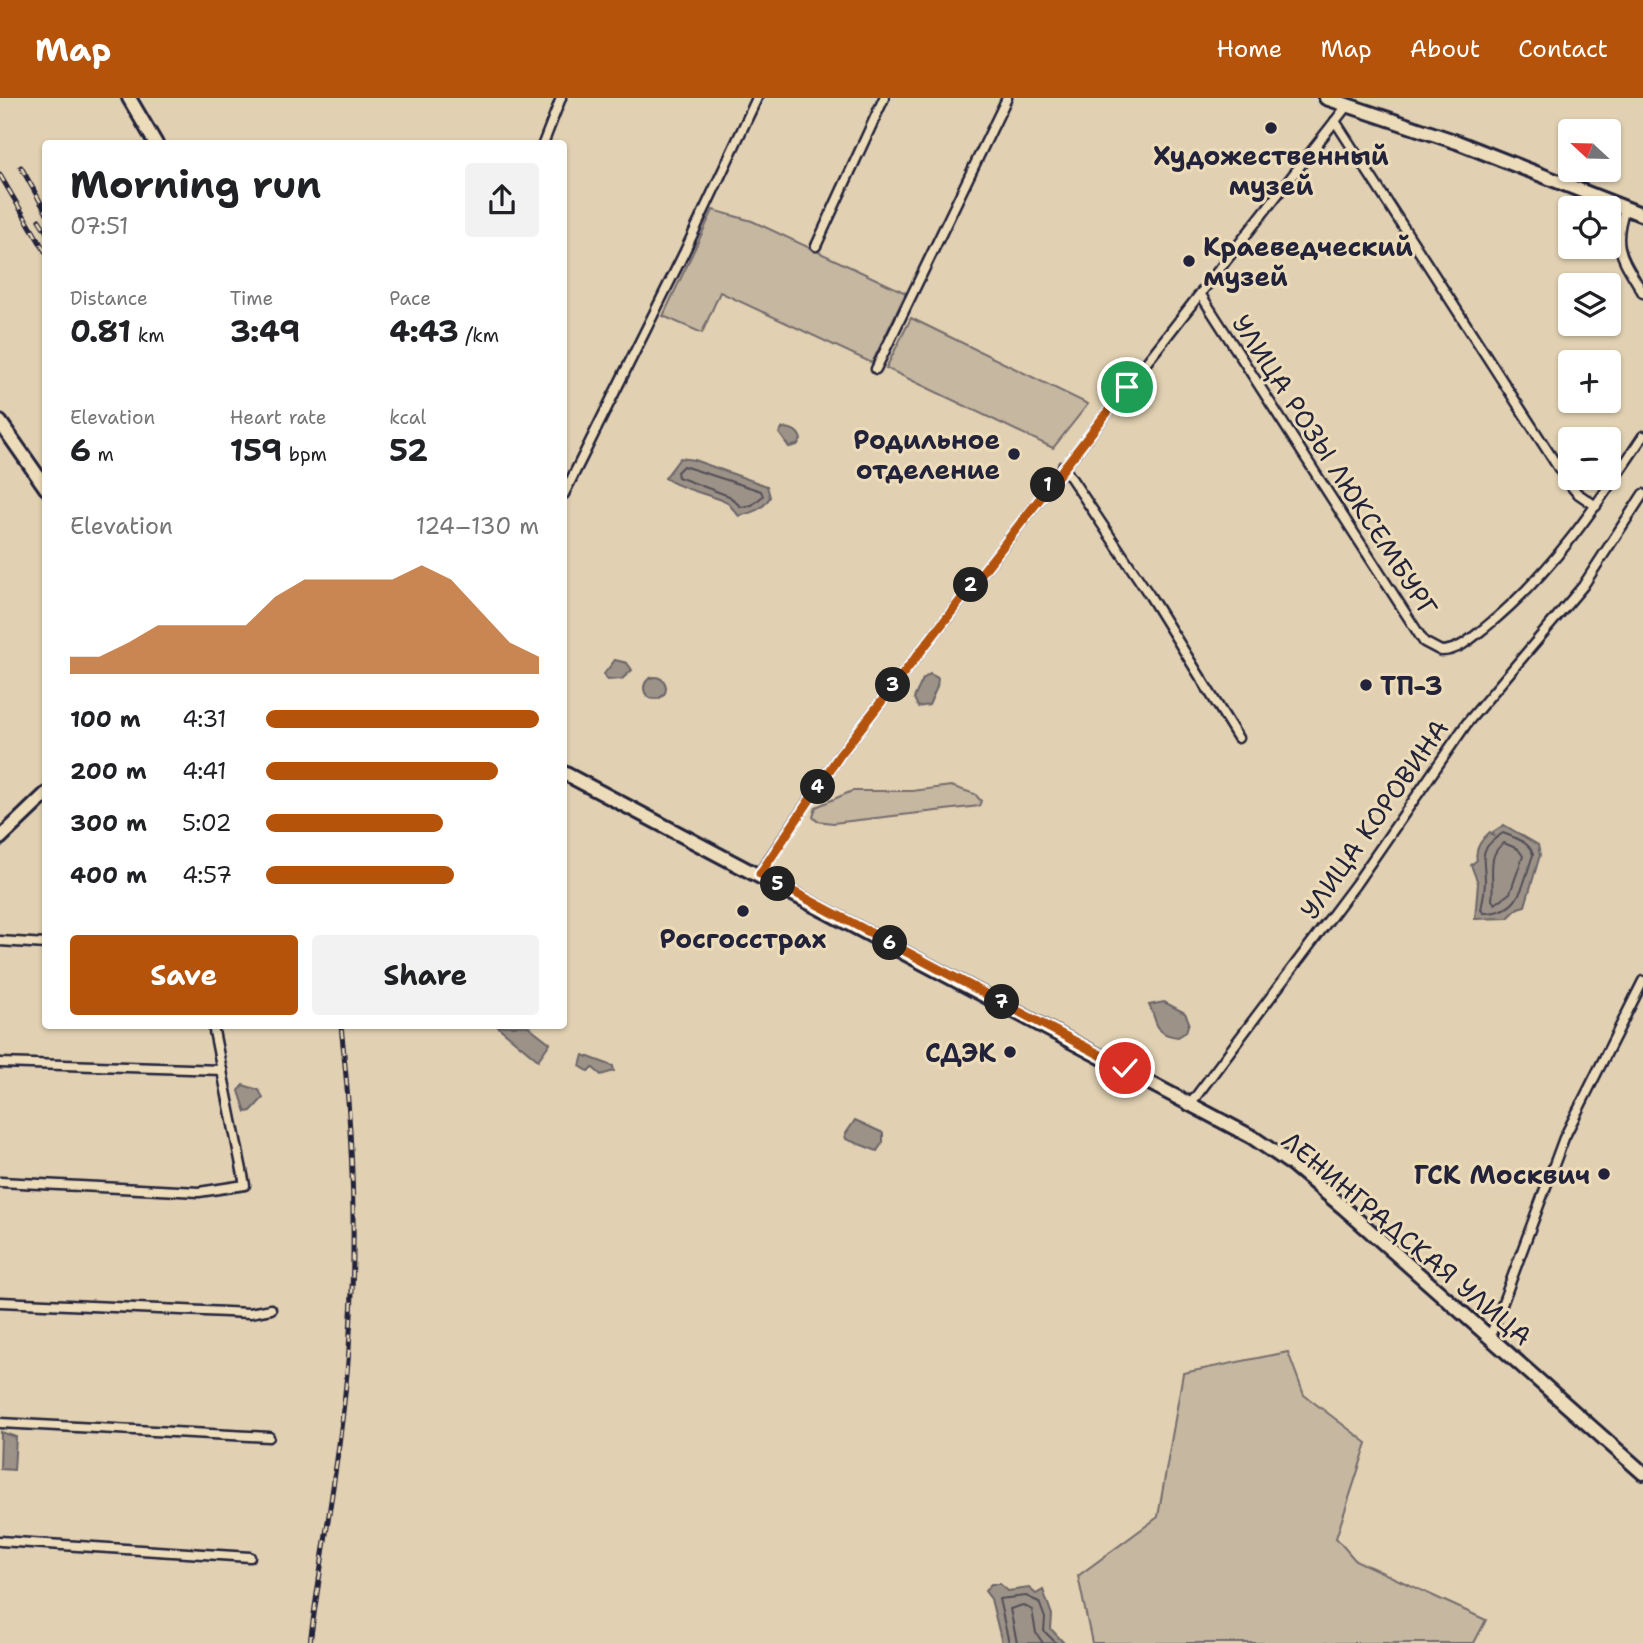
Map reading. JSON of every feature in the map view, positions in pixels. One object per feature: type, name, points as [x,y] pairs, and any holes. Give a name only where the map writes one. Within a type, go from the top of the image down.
[{"type":"main road","points":[[129,98],[154,140]]},
{"type":"main road","points":[[1327,98],[1346,107],[1457,142],[1643,215]]},
{"type":"main road","points":[[0,422],[42,482]]},
{"type":"main road","name":"ЛЕНИНГРАДСКАЯ УЛИЦА","points":[[567,775],[760,874],[1252,1137],[1293,1165],[1643,1474]]},
{"type":"main road","points":[[0,838],[42,798]]},
{"type":"street","points":[[545,140],[561,98]]},
{"type":"street","points":[[567,488],[679,263],[757,98]]},
{"type":"street","points":[[817,246],[884,98]]},
{"type":"street","points":[[876,369],[1007,98]]},
{"type":"street","points":[[760,874],[839,756],[1346,107]]},
{"type":"street","points":[[1335,121],[1577,493],[1597,506],[1643,436]]},
{"type":"street","points":[[1625,208],[1617,237],[1621,253],[1643,293]]},
{"type":"street","name":"УЛИЦА РОЗЫ ЛЮКСЕМБУРГ","points":[[1201,295],[1424,642],[1441,651],[1457,648],[1501,615],[1553,563],[1597,506]]},
{"type":"street","points":[[1063,466],[1150,596],[1238,738]]},
{"type":"street","name":"УЛИЦА КОРОВИНА","points":[[1191,1103],[1355,886],[1467,723],[1583,586],[1643,494]]},
{"type":"street","points":[[0,941],[42,944]]},
{"type":"street","points":[[1490,1337],[1564,1138],[1643,981]]},
{"type":"street","points":[[0,1182],[200,1192],[245,1185],[214,1029]]},
{"type":"street","points":[[0,1063],[222,1070]]},
{"type":"street","points":[[0,1302],[250,1313],[271,1309]]},
{"type":"street","points":[[0,1423],[269,1437]]},
{"type":"street","points":[[0,1541],[250,1557]]},
{"type":"shaded area","points":[[713,210],[752,221],[906,293],[872,363],[720,292],[702,333],[663,316]]},
{"type":"shaded area","points":[[911,318],[1088,404],[1053,448],[886,368]]},
{"type":"shaded area","points":[[951,786],[975,794],[981,801],[979,806],[833,823],[817,821],[813,817],[816,807],[852,791],[912,791]]},
{"type":"shaded area","points":[[1288,1352],[1304,1395],[1367,1443],[1336,1538],[1355,1560],[1486,1620],[1474,1643],[1092,1643],[1078,1576],[1158,1517],[1183,1373]]},
{"type":"water","points":[[782,428],[791,429],[798,434],[801,440],[797,445],[789,447],[779,433]]},
{"type":"water","points":[[680,458],[694,460],[767,486],[770,497],[761,508],[739,516],[727,502],[665,478]]},
{"type":"water","points":[[615,660],[627,663],[632,670],[622,679],[607,680],[604,674]]},
{"type":"water","points":[[930,674],[938,678],[937,687],[929,705],[918,707],[914,698],[923,679]]},
{"type":"water","points":[[655,677],[663,680],[666,688],[663,696],[655,699],[647,696],[644,688],[647,680]]},
{"type":"water","points":[[1504,825],[1538,845],[1540,855],[1525,906],[1518,908],[1508,918],[1475,919],[1478,883],[1471,865],[1477,860],[1478,848],[1484,838],[1490,832],[1494,837],[1493,832]]},
{"type":"water","points":[[1164,1002],[1185,1013],[1189,1022],[1186,1032],[1178,1037],[1160,1030],[1149,1005]]},
{"type":"water","points":[[501,1029],[532,1029],[550,1043],[538,1060]]},
{"type":"water","points":[[583,1055],[613,1066],[614,1071],[601,1075],[593,1068],[588,1071],[580,1066]]},
{"type":"water","points":[[243,1085],[259,1090],[263,1098],[251,1111],[246,1112],[239,1091]]},
{"type":"water","points":[[855,1120],[883,1133],[883,1142],[877,1151],[846,1139],[845,1135]]},
{"type":"water","points":[[1,1432],[16,1437],[14,1470],[0,1469]]},
{"type":"water","points":[[991,1584],[1000,1584],[1008,1591],[1029,1588],[1036,1594],[1043,1590],[1052,1615],[1051,1629],[1064,1643],[1002,1643],[991,1599],[985,1591]]},
{"type":"railway","points":[[21,167],[42,205]]},
{"type":"railway","points":[[0,175],[42,246]]},
{"type":"railway","points":[[39,220],[42,225]]},
{"type":"railway","points":[[310,1643],[342,1422],[349,1349],[353,1268],[352,1187],[341,1029]]},
{"type":"place","name":"Художественный музей","points":[[1271,128]]},
{"type":"place","name":"Краеведческий музей","points":[[1189,261]]},
{"type":"place","name":"Родильное отделение","points":[[1014,454]]},
{"type":"place","name":"ТП-3","points":[[1366,685]]},
{"type":"place","name":"Росгосстрах","points":[[743,911]]},
{"type":"place","name":"СДЭК","points":[[1010,1052]]},
{"type":"place","name":"ГСК Москвич","points":[[1604,1174]]},
{"type":"route","points":[[1125,1068],[760,874],[839,756],[1127,387]]}]
